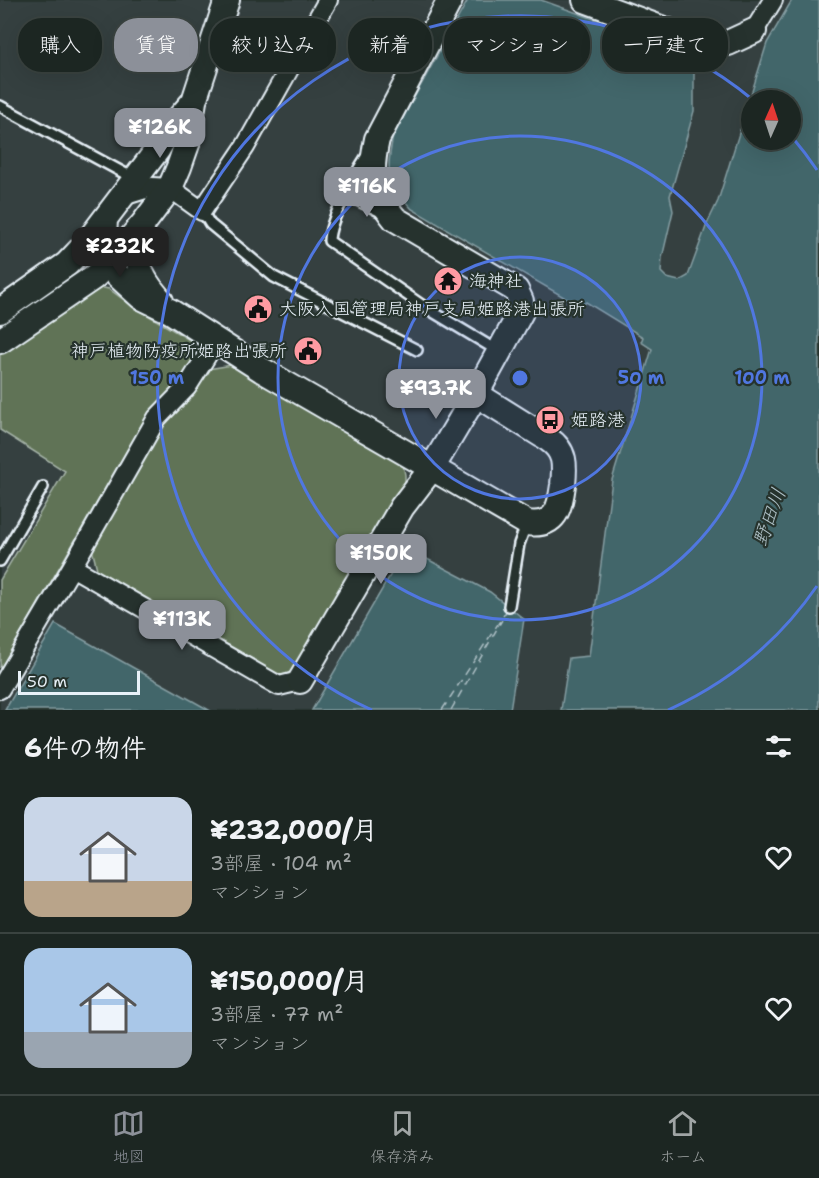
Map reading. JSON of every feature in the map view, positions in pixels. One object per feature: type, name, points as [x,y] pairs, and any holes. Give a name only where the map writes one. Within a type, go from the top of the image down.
[{"type":"street","points":[[0,341],[94,276],[109,263],[170,188],[187,144],[194,101],[226,0]]},
{"type":"street","points":[[129,188],[170,188],[202,211],[245,147],[328,0]]},
{"type":"street","points":[[72,567],[279,687],[300,681],[402,507],[432,468],[521,312],[521,301],[516,290],[395,219],[378,196],[374,184],[373,159],[377,139],[450,0]]},
{"type":"street","points":[[585,0],[701,43],[728,43],[754,31],[773,0]]},
{"type":"street","points":[[0,311],[67,264],[85,245],[158,149],[168,131],[194,101]]},
{"type":"street","points":[[105,220],[105,252],[109,263],[117,275],[141,297],[170,311],[262,370],[527,523],[542,523],[555,515],[561,503],[563,455],[555,444],[476,394]]},
{"type":"street","points":[[143,224],[138,258],[141,275],[170,311]]},
{"type":"street","points":[[67,264],[90,259],[109,263],[141,275]]},
{"type":"street","points":[[0,689],[157,418],[187,387],[216,341]]},
{"type":"lane","points":[[2,111],[129,188]]},
{"type":"lane","points":[[377,139],[345,194],[329,233],[329,241],[423,306],[499,351]]},
{"type":"lane","points":[[345,194],[395,219]]},
{"type":"lane","points":[[202,211],[210,224],[274,277],[417,350]]},
{"type":"lane","points":[[0,561],[44,487]]},
{"type":"lane","points":[[510,606],[519,544],[527,523]]},
{"type":"shaded area","points":[[0,0],[468,0],[458,18],[444,18],[444,44],[432,65],[432,18],[348,18],[348,72],[428,72],[393,136],[394,188],[412,209],[581,307],[586,302],[644,337],[652,349],[612,480],[589,656],[569,659],[561,710],[510,710],[524,618],[407,548],[312,710],[209,710],[55,624],[5,710],[0,710]]},
{"type":"shaded area","points":[[541,0],[792,0],[767,43],[752,90],[741,90],[741,127],[718,201],[688,276],[680,281],[666,278],[661,272],[662,258],[673,211],[670,196],[694,111],[650,72],[728,72],[728,18],[602,18],[602,22]]},
{"type":"green space","points":[[98,287],[109,289],[193,342],[193,359],[182,381],[148,414],[0,670],[0,580],[65,471],[0,430],[0,355]]},
{"type":"green space","points":[[232,365],[403,464],[405,475],[405,488],[296,670],[280,676],[98,573],[92,549],[168,418],[194,394],[208,369]]},
{"type":"water","name":"野田川","points":[[468,0],[541,0],[602,22],[602,72],[694,72],[694,111],[670,196],[673,211],[662,258],[661,272],[667,278],[679,281],[688,276],[718,201],[741,127],[741,150],[801,150],[801,90],[752,90],[767,43],[792,0],[819,0],[819,710],[561,710],[569,658],[589,656],[612,480],[652,349],[641,342],[643,337],[586,302],[581,307],[412,209],[393,183],[390,176],[389,159],[393,136],[428,72],[432,72],[432,65],[444,44],[444,72],[590,72],[590,18],[458,18]]},
{"type":"water","points":[[406,548],[490,592],[524,619],[510,710],[312,710]]},
{"type":"water","points":[[55,624],[200,705],[209,710],[5,710]]},
{"type":"ferry route","points":[[442,710],[507,610]]},
{"type":"ferry route","points":[[451,710],[502,620]]},
{"type":"place","name":"海神社","points":[[448,281]]},
{"type":"place","name":"大阪入国管理局神戸支局姫路港出張所","points":[[258,309]]},
{"type":"place","name":"神戸植物防疫所姫路出張所","points":[[308,351]]},
{"type":"place","name":"姫路港","points":[[550,420]]}]
